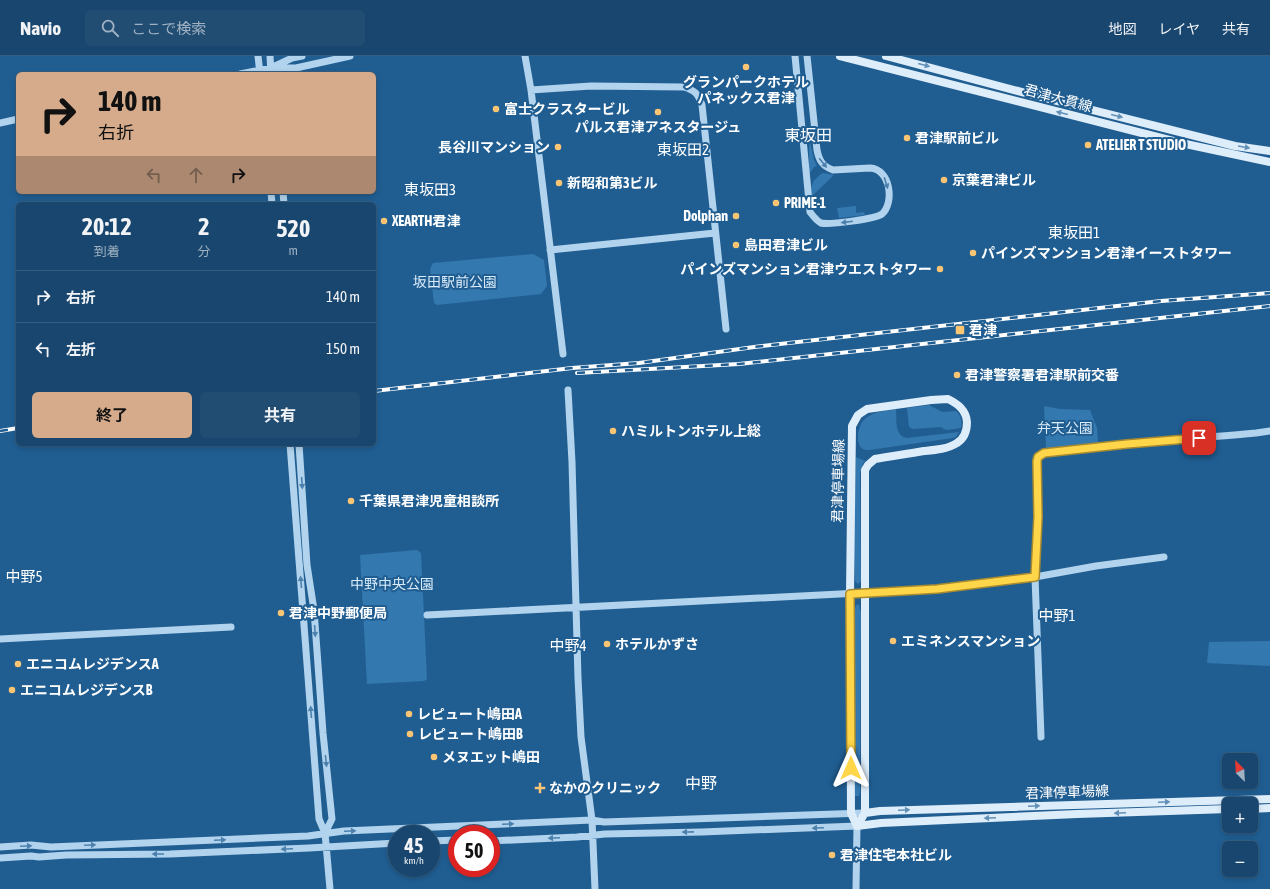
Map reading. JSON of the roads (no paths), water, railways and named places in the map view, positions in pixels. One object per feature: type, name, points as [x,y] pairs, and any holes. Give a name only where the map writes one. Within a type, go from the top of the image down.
[{"type":"main road","name":"君津大貫線","points":[[840,56],[1181,144],[1270,162]]},
{"type":"main road","name":"君津大貫線","points":[[886,56],[1228,144],[1270,151]]},
{"type":"main road","name":"君津停車場線","points":[[1222,809],[1070,814],[881,823],[857,826],[851,813],[850,594],[852,426],[858,416],[867,409],[948,399],[958,404],[964,410],[967,420],[967,430],[964,437],[958,443],[943,448],[875,459],[865,470],[865,813],[880,811],[1270,799]]},
{"type":"main road","points":[[1258,809],[1270,808]]},
{"type":"main road","points":[[857,826],[865,813]]},
{"type":"street","points":[[258,56],[260,72],[296,68],[350,56]]},
{"type":"street","points":[[270,56],[271,71]]},
{"type":"street","points":[[271,71],[292,58],[302,56]]},
{"type":"street","points":[[525,56],[531,90],[563,354]]},
{"type":"street","points":[[795,56],[810,212],[814,218],[821,223],[832,224],[880,216],[889,203],[889,193],[887,182],[880,171],[875,168],[833,170],[827,168],[819,159],[816,150],[807,56]]},
{"type":"street","points":[[531,90],[591,86],[684,87],[693,90],[699,96],[702,106],[726,329]]},
{"type":"street","points":[[0,122],[16,119]]},
{"type":"street","points":[[550,250],[716,233]]},
{"type":"street","points":[[568,390],[581,737],[592,820],[595,889]]},
{"type":"street","points":[[1041,737],[1035,577],[1038,517],[1038,457],[1041,454],[1127,444],[1270,431]]},
{"type":"street","points":[[290,446],[303,564],[314,610],[323,733],[332,819],[325,833]]},
{"type":"street","points":[[299,446],[303,564],[320,819],[325,833],[330,889]]},
{"type":"street","points":[[427,615],[937,589],[1035,577],[1096,566],[1164,557]]},
{"type":"street","points":[[0,639],[231,627]]},
{"type":"street","points":[[0,847],[59,847],[308,836],[352,831],[592,820],[604,822],[865,813]]},
{"type":"street","points":[[500,841],[577,837],[605,834],[710,832],[857,826],[856,889]]},
{"type":"street","points":[[0,858],[66,855],[170,854],[388,844]]},
{"type":"railway","points":[[376,391],[572,368],[639,363],[754,347],[1161,301],[1270,293]]},
{"type":"railway","points":[[577,373],[739,364],[1270,306]]},
{"type":"railway","points":[[0,431],[16,428]]},
{"type":"place","name":"グランパークホテル パネックス君津","points":[[746,67]]},
{"type":"place","name":"富士クラスタービル","points":[[496,109]]},
{"type":"place","name":"パルス君津アネスタージュ","points":[[658,112]]},
{"type":"place","name":"君津駅前ビル","points":[[907,138]]},
{"type":"place","name":"ATELIER T STUDIO","points":[[1088,145]]},
{"type":"place","name":"長谷川マンション","points":[[558,147]]},
{"type":"place","name":"京葉君津ビル","points":[[944,180]]},
{"type":"place","name":"新昭和第3ビル","points":[[559,183]]},
{"type":"place","name":"PRIME-1","points":[[776,203]]},
{"type":"place","name":"Dolphan","points":[[736,216]]},
{"type":"place","name":"XEARTH君津","points":[[384,221]]},
{"type":"place","name":"島田君津ビル","points":[[736,245]]},
{"type":"place","name":"パインズマンション君津イーストタワー","points":[[973,253]]},
{"type":"place","name":"パインズマンション君津ウエストタワー","points":[[940,269]]},
{"type":"place","name":"君津","points":[[960,330]]},
{"type":"place","name":"君津警察署君津駅前交番","points":[[957,375]]},
{"type":"place","name":"ハミルトンホテル上総","points":[[613,431]]},
{"type":"place","name":"千葉県君津児童相談所","points":[[351,501]]},
{"type":"place","name":"君津中野郵便局","points":[[281,613]]},
{"type":"place","name":"エミネンスマンション","points":[[893,641]]},
{"type":"place","name":"ホテルかずさ","points":[[607,644]]},
{"type":"place","name":"エニコムレジデンスA","points":[[18,664]]},
{"type":"place","name":"エニコムレジデンスB","points":[[12,690]]},
{"type":"place","name":"レピュート嶋田A","points":[[409,714]]},
{"type":"place","name":"レピュート嶋田B","points":[[410,734]]},
{"type":"place","name":"メヌエット嶋田","points":[[434,757]]},
{"type":"place","name":"なかのクリニック","points":[[540,788]]},
{"type":"place","name":"君津住宅本社ビル","points":[[832,855]]},
{"type":"district","name":"東坂田","points":[[808,135]]},
{"type":"district","name":"東坂田2","points":[[683,149]]},
{"type":"district","name":"東坂田3","points":[[430,189]]},
{"type":"district","name":"東坂田1","points":[[1074,232]]},
{"type":"district","name":"中野5","points":[[24,576]]},
{"type":"district","name":"中野1","points":[[1057,615]]},
{"type":"district","name":"中野4","points":[[568,645]]},
{"type":"district","name":"中野","points":[[701,783]]},
{"type":"park label","name":"坂田駅前公園","points":[[455,282]]},
{"type":"park label","name":"弁天公園","points":[[1065,428]]},
{"type":"park label","name":"中野中央公園","points":[[392,584]]}]
